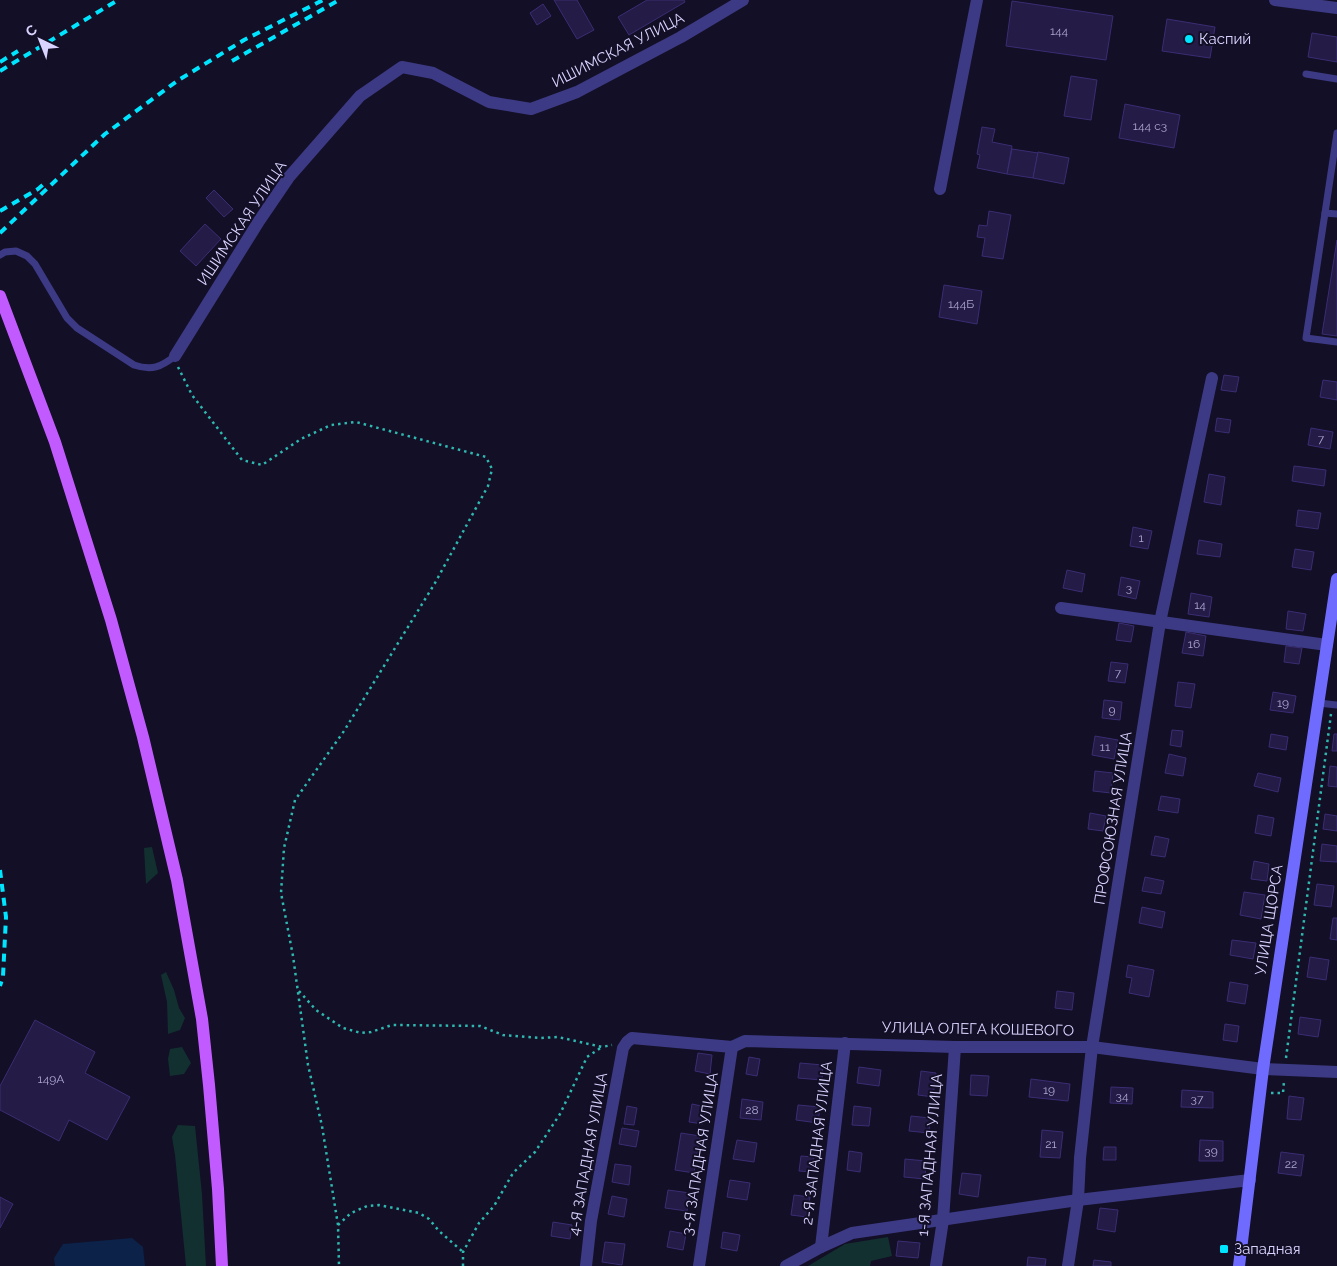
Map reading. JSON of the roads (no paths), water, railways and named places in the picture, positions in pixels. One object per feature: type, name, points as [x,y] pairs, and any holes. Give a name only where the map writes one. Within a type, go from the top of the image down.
[{"type":"main road","points":[[1,299],[55,442],[111,620],[143,737],[177,880],[202,1019],[218,1189],[222,1266]]},
{"type":"main road","name":"УЛИЦА ЩОРСА","points":[[1239,1266],[1263,1069],[1337,579]]},
{"type":"street","name":"ИШИМСКАЯ УЛИЦА","points":[[175,356],[259,221],[289,177],[360,96],[402,67],[433,73],[489,102],[531,110],[577,92],[681,37],[743,0]]},
{"type":"street","points":[[940,189],[977,0]]},
{"type":"street","points":[[1275,0],[1337,8]]},
{"type":"street","name":"ПРОФСОЮЗНАЯ УЛИЦА","points":[[1068,1266],[1078,1200],[1080,1158],[1092,1047],[1160,622],[1212,378]]},
{"type":"street","points":[[1061,608],[1327,645]]},
{"type":"street","name":"УЛИЦА ОЛЕГА КОШЕВОГО","points":[[625,1045],[632,1038],[732,1047],[745,1041],[1092,1047],[1263,1069],[1337,1072]]},
{"type":"street","name":"2-Я ЗАПАДНАЯ УЛИЦА","points":[[821,1247],[845,1043]]},
{"type":"street","name":"4-Я ЗАПАДНАЯ УЛИЦА","points":[[586,1266],[592,1221],[625,1045]]},
{"type":"street","name":"1-Я ЗАПАДНАЯ УЛИЦА","points":[[936,1266],[943,1220],[955,1046]]},
{"type":"street","name":"3-Я ЗАПАДНАЯ УЛИЦА","points":[[699,1266],[732,1047]]},
{"type":"street","points":[[786,1266],[821,1247],[852,1234],[1078,1200],[1250,1180]]},
{"type":"lane","points":[[1306,74],[1337,79]]},
{"type":"lane","points":[[1337,133],[1306,338],[1337,342]]},
{"type":"lane","points":[[1325,212],[1337,214]]},
{"type":"lane","points":[[0,255],[5,252],[16,251],[26,256],[35,264],[67,318],[77,328],[134,365],[144,369],[156,368],[175,356]]},
{"type":"lane","points":[[1318,703],[1336,705]]},
{"type":"water","points":[[132,1238],[143,1247],[145,1266],[55,1266],[54,1258],[63,1244]]},
{"type":"railway","points":[[0,71],[118,0]]},
{"type":"railway","points":[[0,233],[105,134],[177,81],[244,40],[323,0]]},
{"type":"railway","points":[[232,61],[339,0]]},
{"type":"railway","points":[[0,62],[18,51]]},
{"type":"railway","points":[[0,211],[45,183]]},
{"type":"railway","points":[[0,870],[6,917],[3,976],[0,986]]},
{"type":"place","name":"Каспий","points":[[1189,39]]},
{"type":"place","name":"Западная","points":[[1224,1249]]}]
